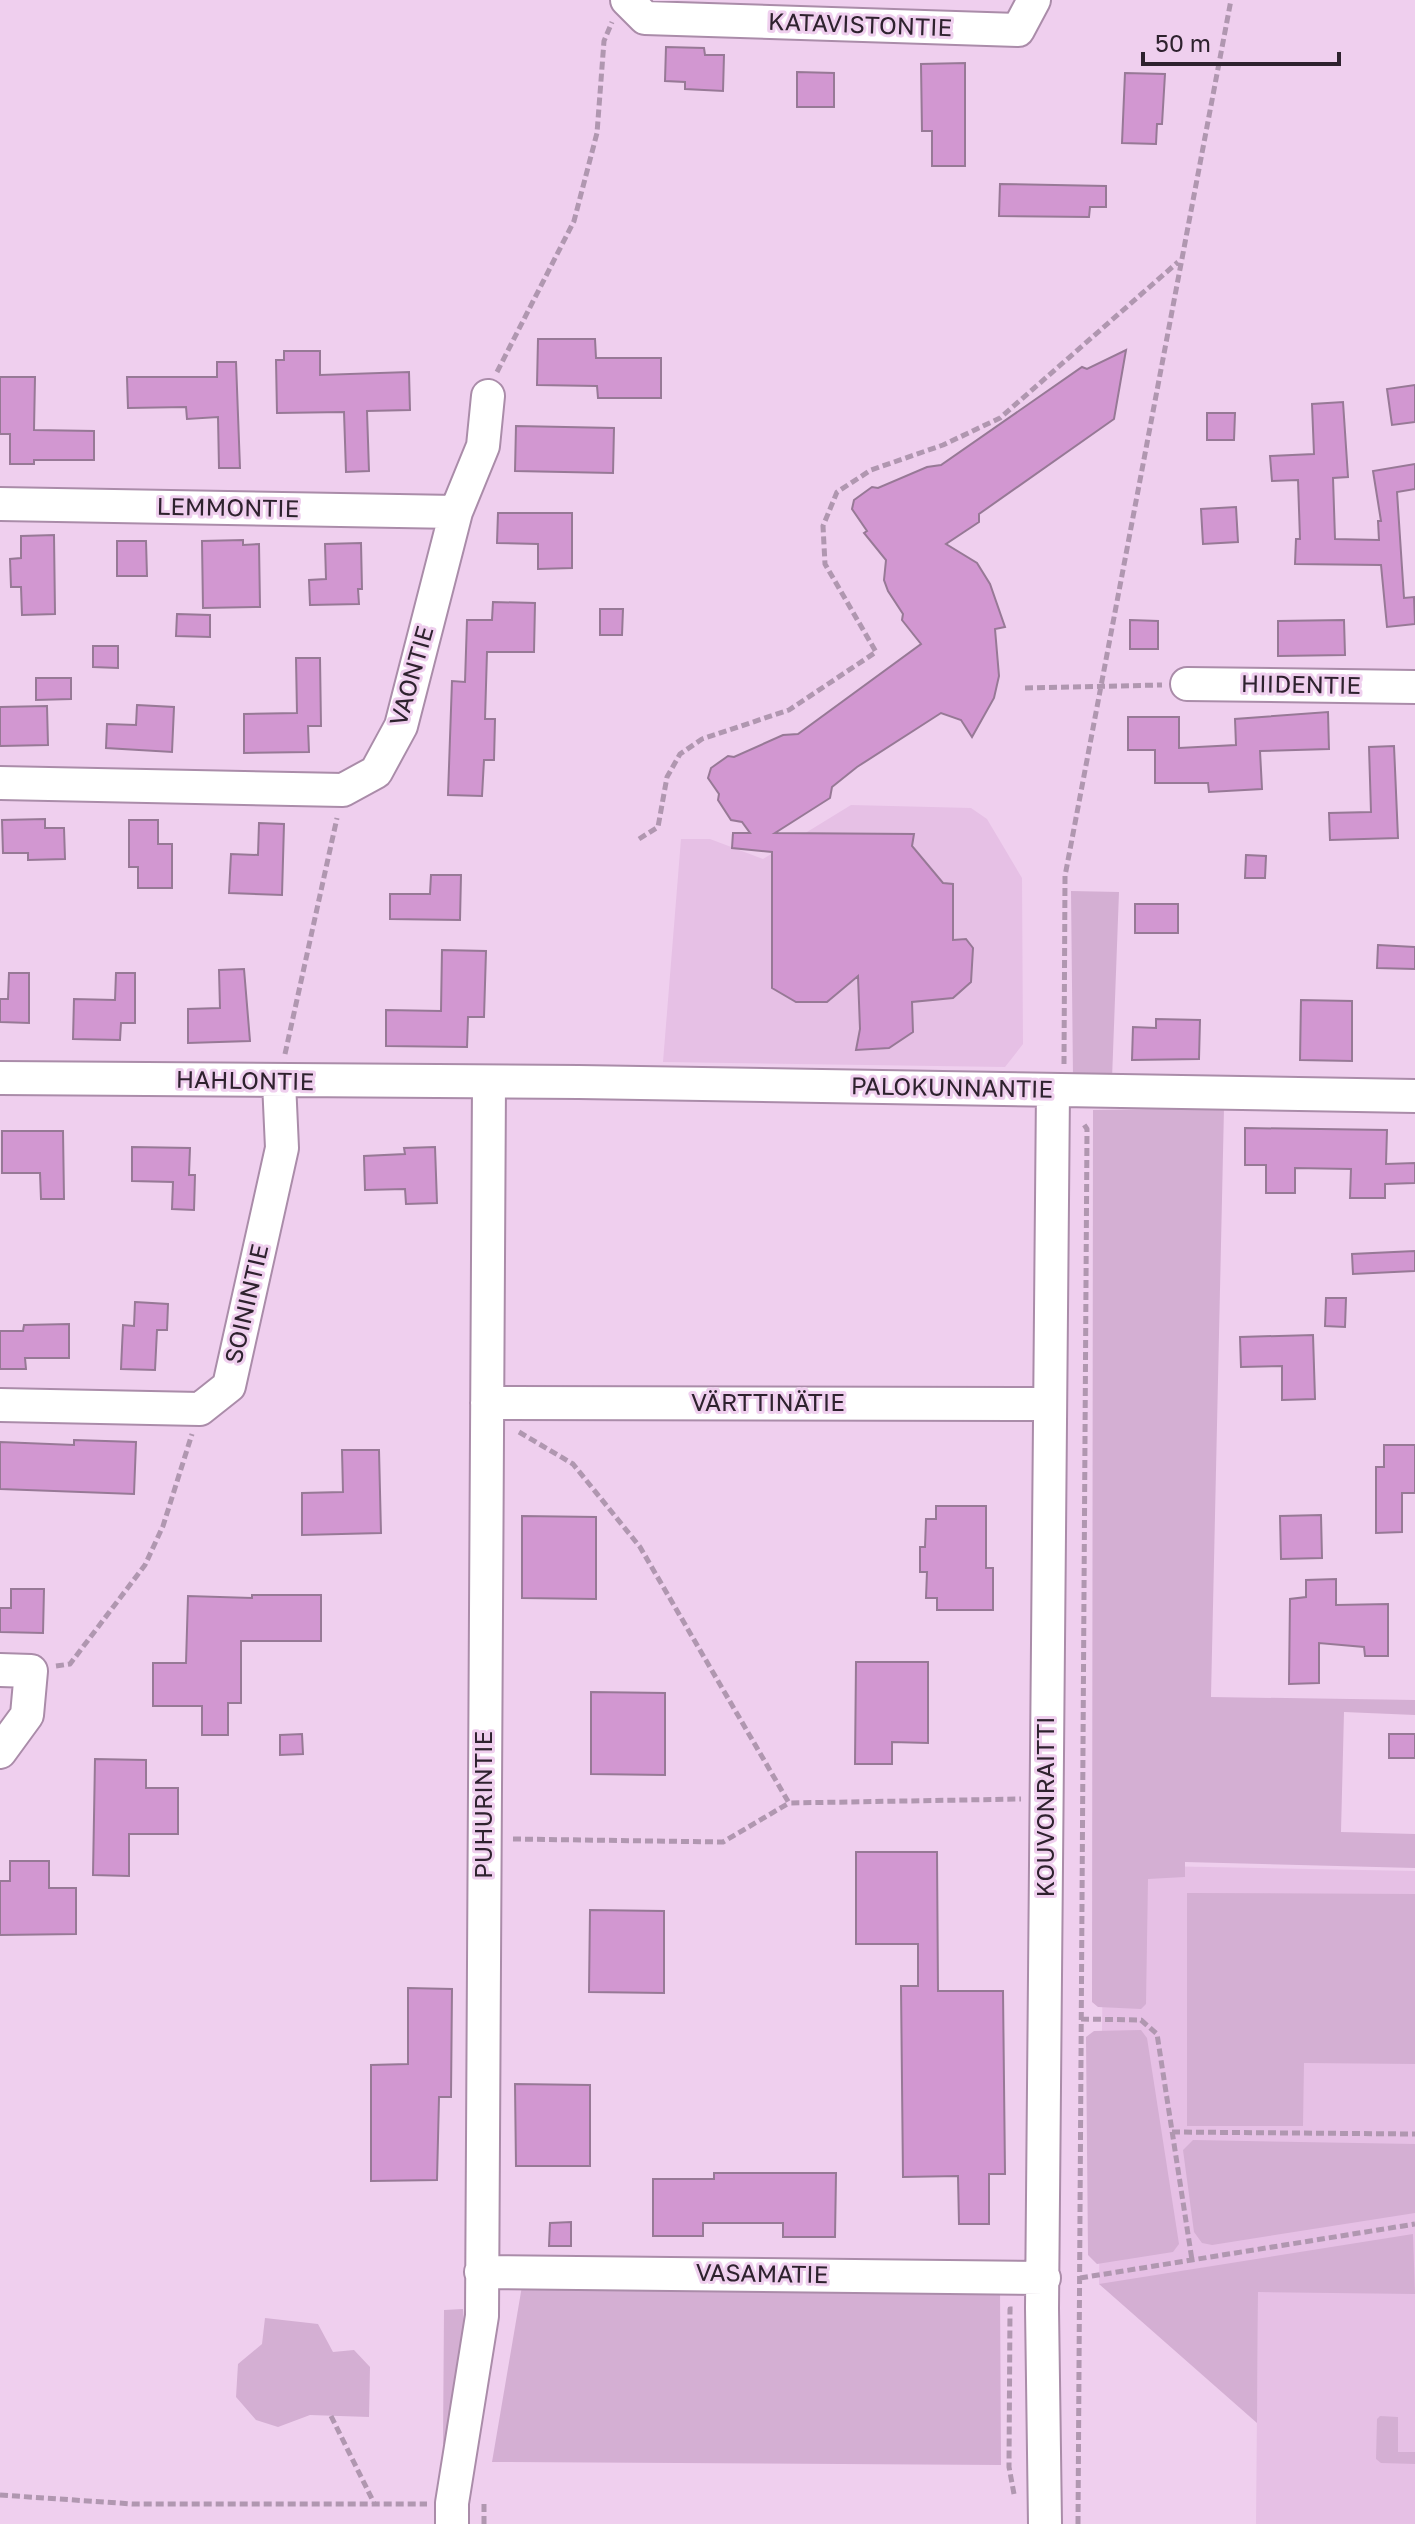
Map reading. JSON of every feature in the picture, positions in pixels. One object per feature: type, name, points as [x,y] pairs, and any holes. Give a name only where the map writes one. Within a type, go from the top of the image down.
[{"type":"street","name":"KATAVISTONTIE","points":[[622,7],[645,18],[1018,30],[1034,0]]},
{"type":"street","name":"VAONTIE","points":[[343,790],[376,772],[401,726],[456,512],[483,446],[488,396]]},
{"type":"street","name":"LEMMONTIE","points":[[0,504],[456,512]]},
{"type":"street","name":"HIIDENTIE","points":[[1187,684],[1415,687]]},
{"type":"street","points":[[0,783],[343,790]]},
{"type":"street","name":"HAHLONTIE","points":[[0,1078],[489,1083]]},
{"type":"street","name":"SOININTIE","points":[[200,1409],[229,1386],[282,1148],[279,1082]]},
{"type":"street","name":"PALOKUNNANTIE","points":[[489,1083],[1415,1096]]},
{"type":"street","name":"PUHURINTIE","points":[[452,2514],[482,2316],[498,1414],[489,1083]]},
{"type":"street","name":"KOUVONRAITTI","points":[[1045,2524],[1048,1404],[1061,1090]]},
{"type":"street","name":"VÄRTTINÄTIE","points":[[498,1414],[1048,1404]]},
{"type":"street","points":[[0,1405],[200,1409]]},
{"type":"street","points":[[0,1752],[27,1715],[16,1671]]},
{"type":"street","name":"VASAMATIE","points":[[481,2272],[1044,2278]]},
{"type":"path","points":[[1078,2524],[1087,1129],[1061,1090],[1064,1064],[1065,876],[1231,0]]},
{"type":"path","points":[[488,396],[500,365],[574,221],[597,133],[604,41],[622,7]]},
{"type":"path","points":[[639,839],[658,827],[667,777],[680,754],[702,739],[789,710],[876,652],[825,564],[823,526],[837,492],[871,470],[943,445],[1000,418],[1179,262]]},
{"type":"path","points":[[1025,688],[1187,684]]},
{"type":"path","points":[[279,1082],[343,790]]},
{"type":"path","points":[[16,1671],[70,1664],[145,1565],[163,1526],[200,1409]]},
{"type":"path","points":[[498,1414],[573,1464],[640,1547],[789,1803]]},
{"type":"path","points":[[504,1839],[723,1842],[789,1803],[1046,1799]]},
{"type":"path","points":[[1081,2019],[1141,2020],[1157,2034],[1192,2260]]},
{"type":"path","points":[[1172,2132],[1415,2134]]},
{"type":"path","points":[[1080,2278],[1415,2224]]},
{"type":"path","points":[[331,2416],[375,2505]]},
{"type":"path","points":[[0,2495],[133,2504],[375,2505],[452,2514],[484,2505]]},
{"type":"shaded area","points":[[851,805],[971,808],[987,819],[1022,878],[1023,1044],[1005,1067],[663,1062],[681,839],[710,839],[763,859]]},
{"type":"shaded area","points":[[1071,891],[1119,892],[1112,1079],[1073,1077]]},
{"type":"shaded area","points":[[1224,1108],[1211,1697],[1415,1700],[1415,1715],[1344,1712],[1341,1832],[1415,1834],[1415,1868],[1185,1862],[1185,1877],[1148,1879],[1146,2004],[1141,2009],[1098,2007],[1092,2002],[1093,1110]]},
{"type":"shaded area","points":[[1104,1865],[1415,1871],[1415,2524],[1256,2524],[1258,2292],[1099,2284]]},
{"type":"shaded area","points":[[1187,1893],[1415,1894],[1415,2064],[1304,2063],[1303,2126],[1187,2126]]},
{"type":"shaded area","points":[[1141,2030],[1147,2038],[1179,2244],[1173,2252],[1097,2264],[1088,2255],[1086,2037],[1094,2031]]},
{"type":"shaded area","points":[[1193,2140],[1415,2144],[1415,2213],[1212,2245],[1202,2243],[1194,2232],[1183,2150]]},
{"type":"shaded area","points":[[1413,2234],[1415,2294],[1258,2292],[1257,2423],[1099,2284]]},
{"type":"shaded area","points":[[522,2286],[563,2290],[833,2292],[1000,2288],[1001,2465],[492,2462]]},
{"type":"shaded area","points":[[463,2309],[467,2355],[450,2445],[443,2444],[444,2310]]},
{"type":"shaded area","points":[[265,2318],[318,2324],[333,2352],[354,2350],[370,2367],[369,2417],[310,2415],[278,2427],[256,2420],[236,2397],[238,2364],[262,2344]]},
{"type":"shaded area","points":[[1380,2416],[1398,2417],[1398,2452],[1415,2452],[1415,2464],[1381,2463],[1376,2459],[1377,2419]]},
{"type":"building","points":[[666,47],[704,48],[705,55],[724,55],[723,91],[685,89],[685,82],[665,81]]},
{"type":"building","points":[[965,63],[965,166],[932,166],[932,131],[922,131],[921,64]]},
{"type":"building","points":[[797,72],[834,73],[834,107],[797,107]]},
{"type":"building","points":[[1125,73],[1165,74],[1162,124],[1157,124],[1156,144],[1122,143]]},
{"type":"building","points":[[1000,184],[1106,186],[1106,207],[1090,207],[1089,217],[999,216]]},
{"type":"building","points":[[538,339],[595,339],[596,358],[661,358],[661,398],[598,398],[597,386],[537,385]]},
{"type":"building","points":[[1126,350],[1114,419],[979,514],[979,522],[946,544],[977,563],[990,584],[1005,627],[995,629],[999,676],[994,698],[972,737],[961,720],[941,713],[857,767],[832,787],[830,798],[775,833],[914,834],[912,846],[943,883],[953,884],[953,940],[966,939],[973,948],[971,982],[953,998],[912,1002],[913,1032],[889,1048],[856,1050],[860,1029],[858,976],[827,1002],[796,1002],[772,988],[772,852],[732,848],[733,833],[750,833],[742,822],[731,820],[718,800],[719,794],[708,778],[711,768],[728,756],[734,757],[783,735],[798,734],[921,644],[902,620],[903,614],[888,591],[884,580],[886,560],[864,533],[867,531],[852,509],[854,500],[872,487],[878,488],[927,467],[941,465],[1082,367],[1087,369]]},
{"type":"building","points":[[284,351],[320,351],[320,375],[409,372],[410,410],[367,411],[369,471],[346,472],[344,412],[277,413],[276,360],[284,360]]},
{"type":"building","points":[[217,362],[236,362],[240,468],[219,468],[218,417],[187,419],[186,407],[128,408],[127,377],[217,377]]},
{"type":"building","points":[[0,377],[35,377],[34,430],[94,431],[94,460],[34,460],[34,464],[10,464],[10,434],[0,434]]},
{"type":"building","points":[[1415,385],[1415,422],[1392,425],[1387,389]]},
{"type":"building","points":[[1343,402],[1348,477],[1333,478],[1335,539],[1379,540],[1378,521],[1381,521],[1373,471],[1415,464],[1415,489],[1397,492],[1404,598],[1414,597],[1415,624],[1387,627],[1381,565],[1295,564],[1296,539],[1300,539],[1298,480],[1272,481],[1270,456],[1314,454],[1312,404]]},
{"type":"building","points":[[1207,413],[1235,413],[1234,440],[1207,440]]},
{"type":"building","points":[[516,426],[614,428],[613,473],[515,471]]},
{"type":"building","points":[[1236,507],[1238,542],[1203,544],[1201,509]]},
{"type":"building","points":[[498,513],[572,513],[572,568],[538,569],[538,544],[497,543]]},
{"type":"building","points":[[54,535],[55,614],[22,615],[21,587],[11,587],[10,559],[21,558],[21,536]]},
{"type":"building","points":[[243,540],[243,545],[259,544],[260,607],[203,608],[202,541]]},
{"type":"building","points":[[117,541],[146,541],[147,576],[117,576]]},
{"type":"building","points":[[361,543],[362,589],[358,589],[359,604],[310,605],[309,580],[326,579],[325,544]]},
{"type":"building","points":[[493,602],[535,603],[534,652],[487,652],[485,719],[495,719],[494,760],[484,760],[482,796],[448,795],[452,681],[465,682],[467,620],[492,620]]},
{"type":"building","points":[[600,609],[623,609],[622,635],[600,635]]},
{"type":"building","points":[[177,614],[210,615],[210,637],[176,636]]},
{"type":"building","points":[[1130,620],[1158,621],[1158,649],[1130,649]]},
{"type":"building","points":[[1344,620],[1345,655],[1278,656],[1278,621]]},
{"type":"building","points":[[93,646],[118,646],[118,668],[93,667]]},
{"type":"building","points":[[296,658],[320,658],[321,726],[308,726],[309,752],[244,753],[244,714],[297,713]]},
{"type":"building","points":[[36,678],[71,678],[71,699],[36,700]]},
{"type":"building","points":[[137,705],[174,707],[172,752],[106,748],[107,724],[136,725]]},
{"type":"building","points":[[47,706],[48,745],[0,746],[0,707]]},
{"type":"building","points":[[1328,712],[1329,749],[1260,751],[1262,789],[1209,792],[1208,783],[1155,783],[1155,750],[1128,750],[1128,717],[1179,717],[1179,748],[1236,745],[1235,719]]},
{"type":"building","points":[[1394,746],[1398,838],[1330,840],[1329,813],[1371,812],[1369,747]]},
{"type":"building","points":[[45,819],[45,828],[64,828],[65,859],[28,860],[28,853],[3,853],[2,820]]},
{"type":"building","points":[[129,820],[158,820],[158,844],[172,844],[172,888],[138,888],[138,867],[129,867]]},
{"type":"building","points":[[259,823],[284,824],[282,895],[229,893],[231,854],[258,855]]},
{"type":"building","points":[[1246,855],[1266,856],[1265,878],[1245,878]]},
{"type":"building","points":[[431,875],[461,875],[460,920],[390,919],[390,894],[430,894]]},
{"type":"building","points":[[1135,904],[1178,904],[1178,933],[1135,933]]},
{"type":"building","points":[[1378,945],[1415,947],[1415,969],[1377,968]]},
{"type":"building","points":[[442,950],[486,951],[484,1017],[468,1017],[467,1047],[386,1046],[386,1010],[441,1011]]},
{"type":"building","points":[[244,969],[250,1041],[188,1043],[188,1009],[220,1008],[219,970]]},
{"type":"building","points":[[9,973],[29,973],[29,1023],[0,1022],[0,999],[8,999]]},
{"type":"building","points":[[116,973],[135,973],[135,1023],[121,1023],[120,1040],[73,1039],[74,999],[115,1000]]},
{"type":"building","points":[[1301,1000],[1352,1001],[1352,1061],[1300,1060]]},
{"type":"building","points":[[1156,1019],[1200,1020],[1199,1059],[1132,1060],[1133,1027],[1156,1028]]},
{"type":"building","points":[[1245,1128],[1387,1130],[1386,1164],[1415,1163],[1415,1183],[1385,1184],[1385,1198],[1350,1198],[1351,1169],[1295,1168],[1295,1193],[1266,1193],[1266,1165],[1245,1165]]},
{"type":"building","points":[[2,1131],[63,1131],[64,1199],[41,1199],[40,1173],[2,1173]]},
{"type":"building","points":[[132,1147],[190,1148],[189,1175],[195,1175],[194,1210],[172,1209],[173,1182],[132,1181]]},
{"type":"building","points":[[435,1147],[437,1203],[406,1204],[405,1189],[365,1190],[364,1156],[405,1154],[404,1148]]},
{"type":"building","points":[[1415,1251],[1415,1271],[1353,1274],[1352,1254]]},
{"type":"building","points":[[1326,1298],[1346,1298],[1345,1327],[1325,1326]]},
{"type":"building","points":[[135,1302],[168,1304],[167,1330],[157,1330],[155,1370],[121,1369],[123,1325],[134,1326]]},
{"type":"building","points":[[69,1324],[69,1358],[25,1358],[26,1369],[0,1369],[0,1331],[23,1331],[24,1325]]},
{"type":"building","points":[[1313,1335],[1315,1399],[1282,1400],[1282,1366],[1241,1367],[1240,1337]]},
{"type":"building","points":[[74,1440],[136,1442],[134,1494],[0,1489],[0,1442],[74,1445]]},
{"type":"building","points":[[1384,1445],[1415,1445],[1415,1493],[1402,1493],[1402,1532],[1376,1533],[1376,1467],[1384,1467]]},
{"type":"building","points":[[342,1450],[379,1450],[381,1533],[302,1535],[302,1493],[343,1492]]},
{"type":"building","points":[[936,1506],[986,1506],[986,1568],[993,1568],[993,1610],[937,1610],[937,1598],[926,1598],[927,1572],[920,1572],[920,1547],[925,1547],[926,1519],[936,1519]]},
{"type":"building","points":[[1321,1515],[1322,1558],[1281,1559],[1280,1516]]},
{"type":"building","points":[[522,1516],[596,1517],[596,1599],[522,1598]]},
{"type":"building","points":[[1336,1579],[1336,1605],[1388,1604],[1388,1656],[1365,1656],[1364,1647],[1319,1643],[1319,1683],[1289,1684],[1290,1599],[1306,1597],[1306,1580]]},
{"type":"building","points":[[11,1589],[44,1589],[43,1633],[0,1632],[0,1608],[11,1608]]},
{"type":"building","points":[[252,1595],[321,1595],[321,1641],[241,1641],[241,1703],[228,1703],[228,1735],[202,1735],[202,1706],[153,1706],[153,1663],[186,1663],[188,1596],[252,1598]]},
{"type":"building","points":[[856,1662],[928,1662],[928,1743],[892,1742],[892,1764],[855,1764]]},
{"type":"building","points":[[591,1692],[665,1693],[665,1775],[591,1774]]},
{"type":"building","points":[[302,1734],[303,1754],[280,1755],[280,1735]]},
{"type":"building","points":[[1389,1734],[1415,1734],[1415,1758],[1389,1758]]},
{"type":"building","points":[[95,1759],[146,1760],[146,1788],[178,1788],[178,1834],[129,1834],[129,1876],[93,1875]]},
{"type":"building","points":[[856,1852],[937,1852],[938,1991],[1003,1991],[1005,2174],[989,2174],[989,2224],[959,2224],[958,2176],[903,2177],[901,1986],[918,1986],[918,1944],[856,1944]]},
{"type":"building","points":[[10,1861],[49,1861],[49,1888],[76,1888],[76,1934],[0,1935],[0,1881],[10,1881]]},
{"type":"building","points":[[590,1910],[664,1911],[664,1993],[589,1992]]},
{"type":"building","points":[[408,1988],[452,1989],[451,2097],[439,2097],[437,2180],[371,2181],[371,2065],[408,2064]]},
{"type":"building","points":[[515,2084],[590,2085],[590,2166],[516,2166]]},
{"type":"building","points":[[714,2173],[836,2173],[835,2237],[783,2237],[783,2223],[703,2223],[703,2236],[653,2236],[653,2179],[714,2179]]},
{"type":"building","points":[[571,2222],[571,2246],[549,2246],[550,2223]]}]
